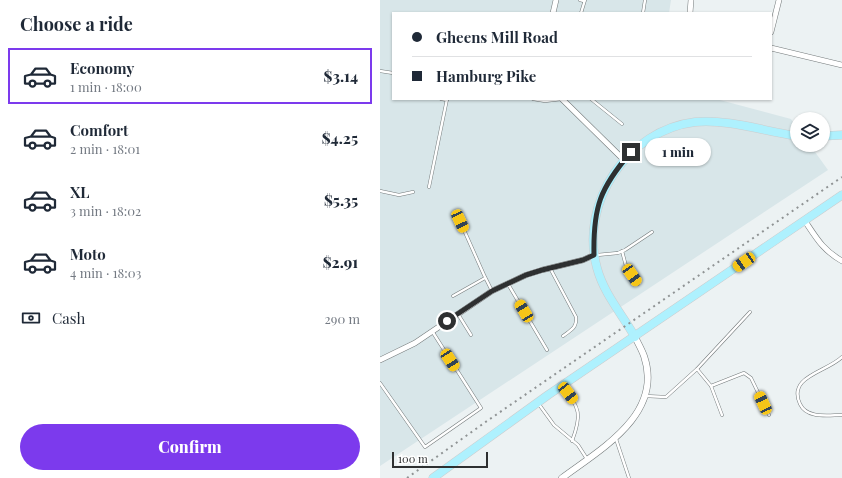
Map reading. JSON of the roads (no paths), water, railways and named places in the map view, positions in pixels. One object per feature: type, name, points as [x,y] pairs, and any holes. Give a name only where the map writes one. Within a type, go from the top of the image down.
[{"type":"main road","points":[[635,337],[609,296],[597,268],[594,255],[596,214],[601,196],[609,180],[624,160],[631,152],[651,137],[668,129],[694,122],[732,124],[790,135]]},
{"type":"main road","points":[[830,136],[842,135]]},
{"type":"main road","points":[[433,478],[562,386],[842,195]]},
{"type":"street","points":[[554,12],[556,0]]},
{"type":"street","points":[[690,12],[691,0]]},
{"type":"street","points":[[772,28],[779,0]]},
{"type":"street","points":[[772,48],[842,65]]},
{"type":"street","points":[[563,100],[624,160]]},
{"type":"street","points":[[805,221],[822,246],[842,261]]},
{"type":"street","points":[[380,360],[415,343],[492,291],[526,275],[583,260],[594,255]]},
{"type":"street","points":[[562,478],[616,438],[637,414],[647,389],[647,372],[644,356],[635,337]]},
{"type":"lane","points":[[580,0],[584,1],[582,12]]},
{"type":"lane","points":[[643,12],[645,0]]},
{"type":"lane","points":[[380,71],[392,73]]},
{"type":"lane","points":[[430,187],[447,100]]},
{"type":"lane","points":[[539,100],[554,100]]},
{"type":"lane","points":[[592,100],[622,124]]},
{"type":"lane","points":[[380,191],[399,195],[413,192]]},
{"type":"lane","points":[[460,221],[492,291]]},
{"type":"lane","points":[[594,255],[622,251],[652,232]]},
{"type":"lane","points":[[622,251],[626,266],[638,284]]},
{"type":"lane","points":[[550,268],[576,317],[577,323],[574,328],[563,336]]},
{"type":"lane","points":[[453,296],[485,278]]},
{"type":"lane","points":[[508,284],[547,350]]},
{"type":"lane","points":[[645,396],[666,397],[697,369],[750,312]]},
{"type":"lane","points":[[458,314],[471,335]]},
{"type":"lane","points":[[380,383],[425,447],[481,408],[432,331]]},
{"type":"lane","points":[[842,357],[802,382],[797,390],[801,407],[806,412],[815,415],[842,415]]},
{"type":"lane","points":[[697,369],[712,386],[722,415]]},
{"type":"lane","points":[[712,386],[744,373],[751,378],[769,415]]},
{"type":"lane","points":[[562,386],[574,400],[579,414],[577,428],[572,441]]},
{"type":"lane","points":[[538,403],[554,425],[578,446],[588,459]]},
{"type":"lane","points":[[616,438],[629,478]]},
{"type":"railway","points":[[407,478],[487,421],[842,177]]}]
